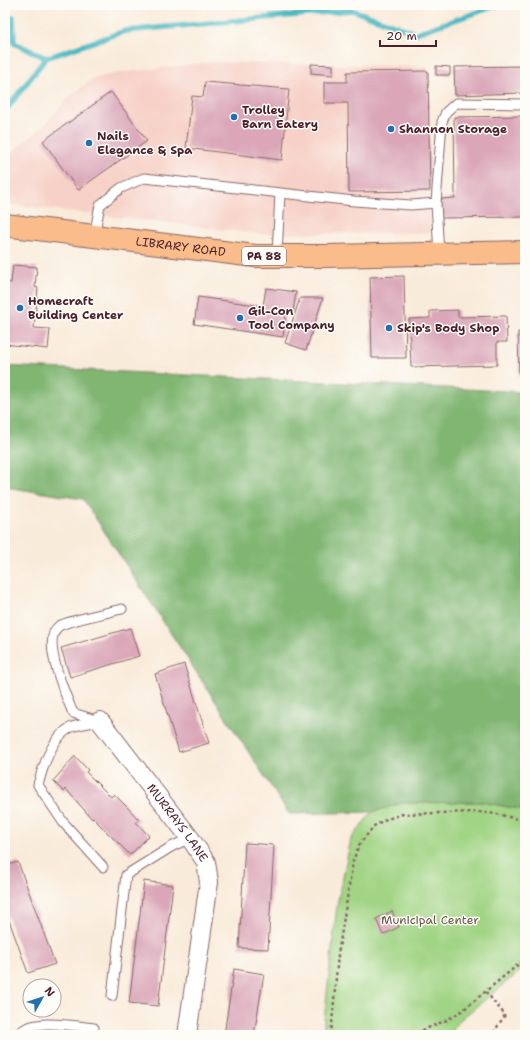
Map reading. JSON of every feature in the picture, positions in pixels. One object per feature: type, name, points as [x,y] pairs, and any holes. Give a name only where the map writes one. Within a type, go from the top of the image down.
[{"type":"main road","name":"LIBRARY ROAD","points":[[5,225],[255,256],[525,252]]},
{"type":"street","name":"MURRAYS LANE","points":[[100,721],[190,838],[206,862],[209,882],[187,1035]]},
{"type":"lane","points":[[439,254],[436,203],[442,122],[446,112],[456,103],[525,104]]},
{"type":"lane","points":[[94,236],[100,205],[121,188],[144,178],[280,193],[411,205],[436,203]]},
{"type":"lane","points":[[277,256],[280,193]]},
{"type":"lane","points":[[100,721],[73,712],[64,691],[51,647],[52,634],[59,625],[122,609]]},
{"type":"lane","points":[[100,721],[71,728],[56,741],[43,764],[38,785],[63,822],[103,867]]},
{"type":"lane","points":[[112,996],[126,875],[171,846],[190,838]]},
{"type":"lane","points":[[18,1035],[22,1029],[40,1024],[94,1028]]},
{"type":"path","points":[[331,1035],[338,955],[353,861],[358,845],[374,826],[384,820],[403,814],[478,812],[497,814],[525,821]]},
{"type":"path","points":[[411,1035],[448,1020],[464,1010],[525,959]]},
{"type":"path","points":[[486,992],[505,1014],[492,1035]]},
{"type":"shaded area","points":[[215,62],[428,67],[430,233],[261,234],[5,204],[5,158],[44,125],[69,97],[92,79],[117,73]]},
{"type":"green space","points":[[5,366],[525,392],[525,810],[482,802],[402,803],[372,812],[289,814],[83,499],[5,487]]},
{"type":"green space","name":"Municipal Center","points":[[482,802],[525,810],[525,967],[460,1020],[450,1035],[324,1035],[324,1020],[337,905],[351,839],[372,812],[402,803]]},
{"type":"building","points":[[311,64],[333,65],[333,75],[311,73]]},
{"type":"building","points":[[436,66],[450,67],[450,75],[436,75]]},
{"type":"building","points":[[525,66],[525,93],[455,95],[454,67]]},
{"type":"building","points":[[428,71],[430,191],[349,192],[348,103],[324,103],[324,82],[347,82],[347,72]]},
{"type":"building","points":[[205,82],[289,89],[282,160],[186,148],[192,96],[203,97]]},
{"type":"building","points":[[111,92],[147,141],[78,190],[43,141]]},
{"type":"building","points":[[525,116],[525,217],[441,218],[441,199],[455,198],[454,117]]},
{"type":"building","name":"Homecraft Building Center","points":[[13,265],[37,267],[35,287],[38,288],[34,328],[50,329],[48,349],[5,344],[5,282],[11,283]]},
{"type":"building","name":"Skip's Body Shop","points":[[404,276],[406,358],[372,358],[370,277]]},
{"type":"building","name":"Gil-Con Tool Company","points":[[266,288],[296,292],[293,312],[286,311],[283,337],[194,324],[198,297],[263,306]]},
{"type":"building","points":[[300,298],[323,298],[306,350],[285,343]]},
{"type":"building","points":[[458,310],[458,317],[506,316],[507,342],[497,342],[497,365],[411,367],[409,319],[430,318],[430,311]]},
{"type":"building","points":[[518,332],[525,332],[525,375],[519,375]]},
{"type":"building","points":[[130,628],[139,656],[70,677],[61,648]]},
{"type":"building","points":[[184,664],[209,743],[179,752],[155,674]]},
{"type":"building","points":[[75,756],[88,770],[86,772],[111,797],[114,794],[128,808],[139,820],[136,822],[149,836],[130,855],[93,818],[92,819],[66,789],[64,792],[53,781]]},
{"type":"building","points":[[245,843],[274,845],[268,949],[239,948]]},
{"type":"building","points":[[18,862],[55,964],[28,973],[5,909],[5,866]]},
{"type":"building","points":[[144,881],[173,885],[158,1006],[129,1003]]},
{"type":"building","points":[[392,911],[399,927],[383,935],[376,919]]},
{"type":"building","points":[[234,969],[264,974],[254,1035],[224,1035]]},
{"type":"waterway","points":[[5,111],[46,58],[125,31],[352,10],[416,33],[499,5]]},
{"type":"waterway","points":[[13,17],[14,43],[46,58]]},
{"type":"place","name":"Trolley Barn Eatery","points":[[234,117]]},
{"type":"place","name":"Shannon Storage","points":[[391,129]]},
{"type":"place","name":"Nails Elegance & Spa","points":[[89,143]]},
{"type":"place","name":"Homecraft Building Center","points":[[20,308]]},
{"type":"place","name":"Gil-Con Tool Company","points":[[240,318]]},
{"type":"place","name":"Skip's Body Shop","points":[[389,328]]}]
